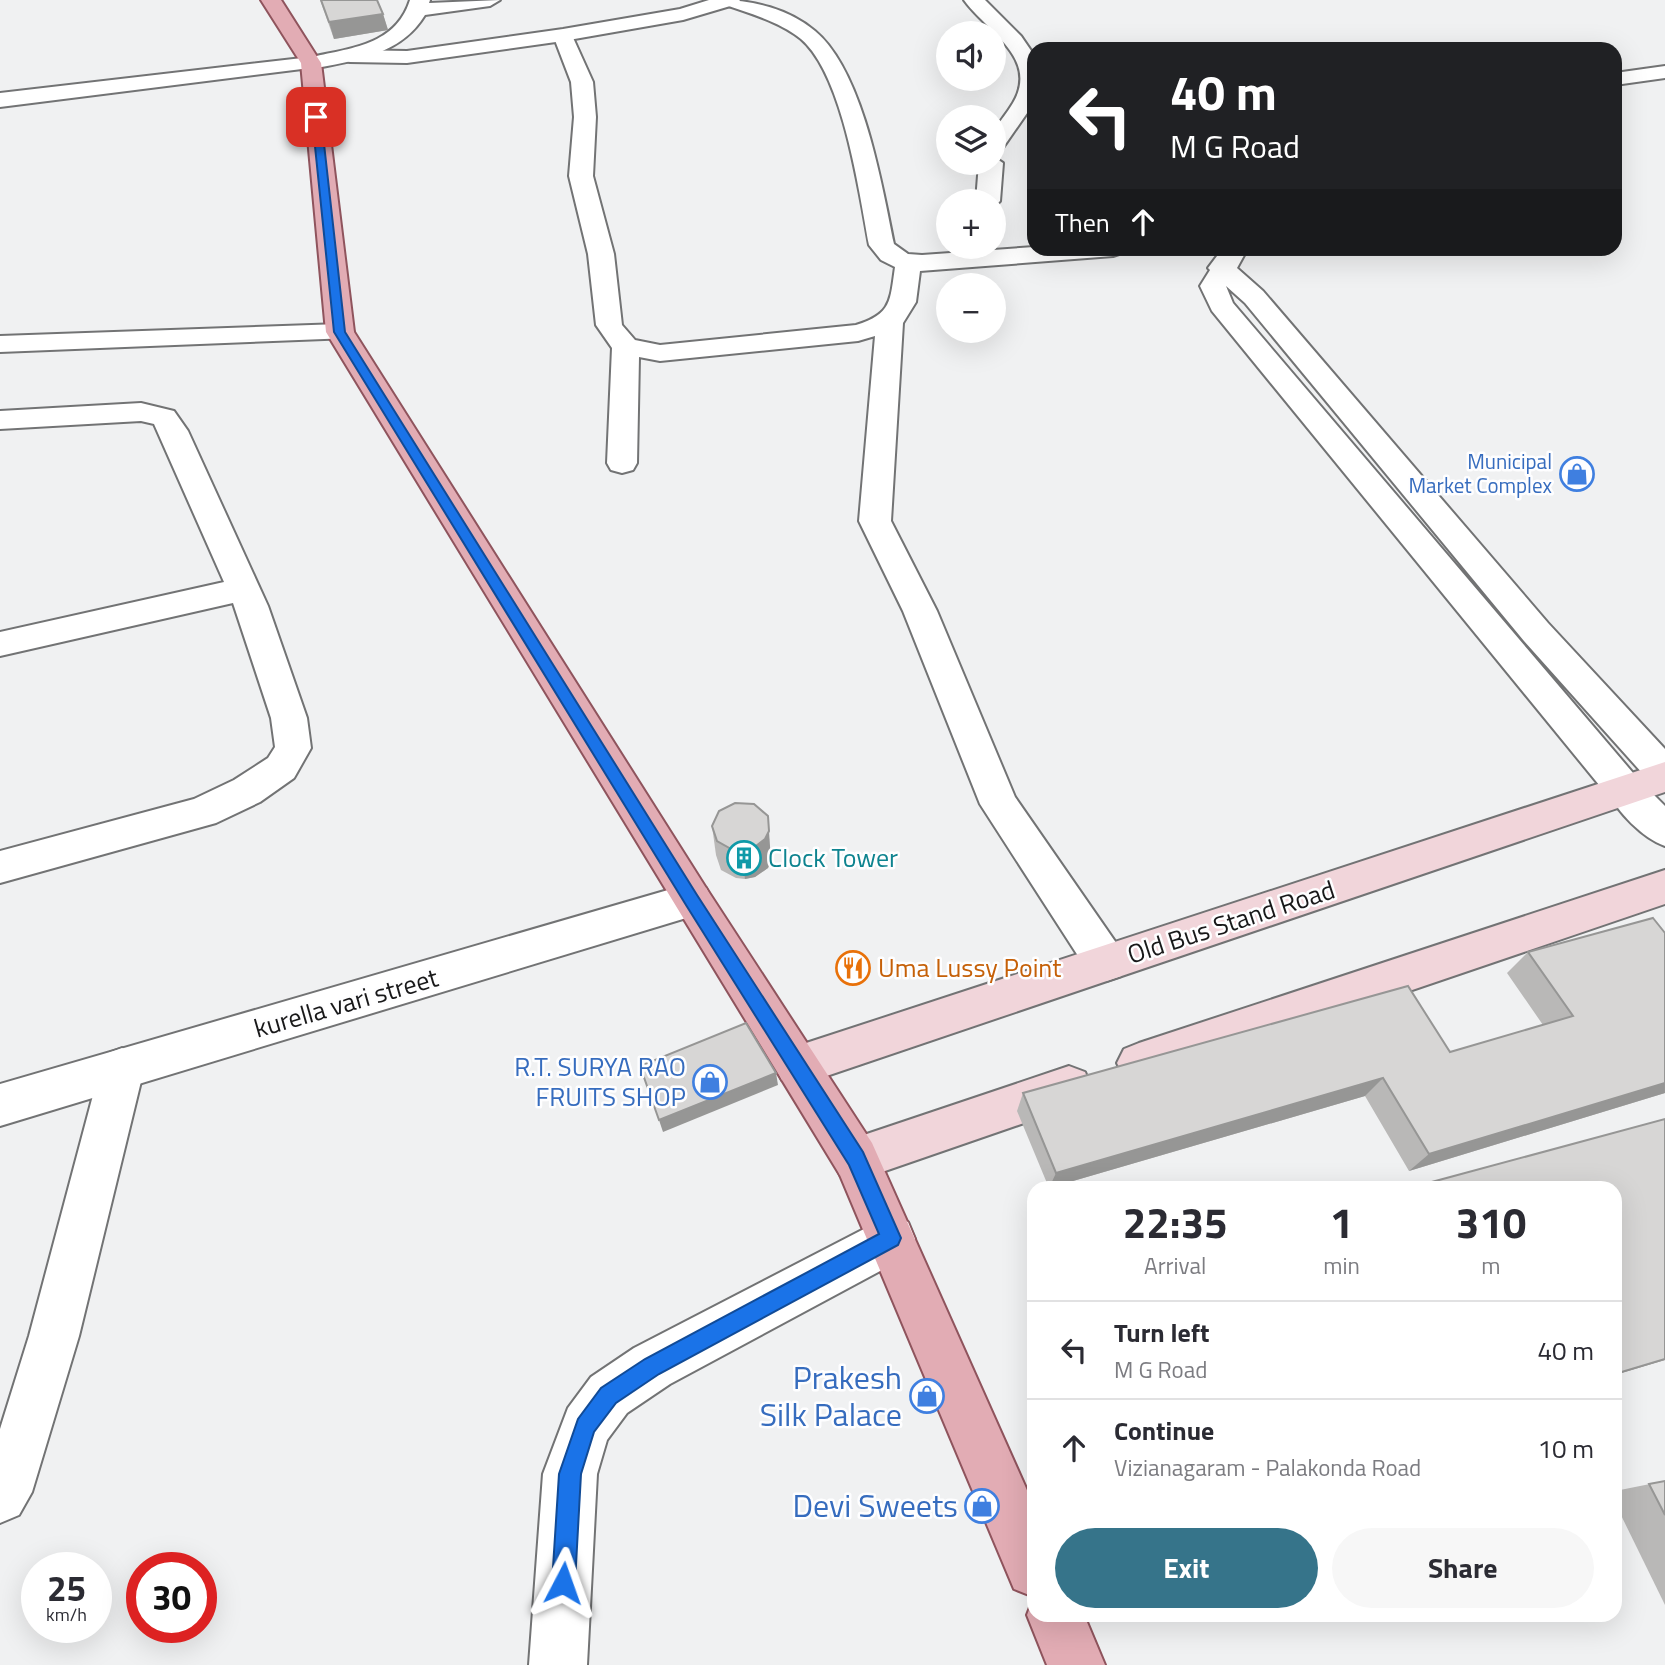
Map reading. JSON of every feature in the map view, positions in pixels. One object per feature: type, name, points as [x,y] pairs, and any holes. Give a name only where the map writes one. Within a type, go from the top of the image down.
[{"type":"main road","points":[[271,0],[311,63],[340,332],[692,900],[856,1158],[1027,1553]]},
{"type":"main road","name":"Old Bus Stand Road","points":[[797,1066],[1665,776]]},
{"type":"main road","points":[[856,1158],[1665,887]]},
{"type":"main road","points":[[1058,1622],[1076,1665]]},
{"type":"street","points":[[350,56],[400,36],[419,5],[489,0]]},
{"type":"street","points":[[0,100],[350,56],[407,57],[564,36],[683,14],[730,0],[762,11],[810,36],[831,63],[862,146],[882,245],[888,255],[908,263],[936,257]]},
{"type":"street","points":[[974,0],[1024,55],[1027,62]]},
{"type":"street","points":[[564,36],[582,82],[585,117],[582,176],[601,254],[609,325],[616,337],[626,346],[660,353],[858,333],[890,322],[902,309],[908,263]]},
{"type":"street","points":[[1622,78],[1665,72]]},
{"type":"street","points":[[1006,126],[1027,95]]},
{"type":"street","points":[[1006,245],[1027,246]]},
{"type":"street","points":[[1665,776],[1527,621],[1254,297],[1228,258],[1213,286],[1221,305],[1626,791],[1665,830]]},
{"type":"street","points":[[890,322],[875,522],[920,611],[999,804],[1106,963]]},
{"type":"street","points":[[0,344],[340,332]]},
{"type":"street","points":[[622,464],[626,346]]},
{"type":"street","points":[[0,420],[141,412],[163,417],[173,431],[243,589],[289,718],[293,748],[281,768],[247,791],[203,812],[0,867]]},
{"type":"street","points":[[0,644],[243,589]]},
{"type":"street","name":"kurella vari street","points":[[0,1105],[692,900]]},
{"type":"street","points":[[0,1496],[13,1473],[54,1336],[122,1069]]},
{"type":"street","points":[[558,1665],[570,1474],[586,1426],[609,1395],[652,1366],[891,1238]]},
{"type":"building","points":[[321,0],[377,0],[383,14],[329,22]]},
{"type":"building","points":[[735,803],[754,804],[768,816],[769,831],[765,839],[752,849],[733,850],[717,841],[712,826],[719,811]]},
{"type":"building","points":[[1653,918],[1665,933],[1665,1083],[1429,1154],[1383,1078],[1056,1173],[1023,1093],[1408,986],[1450,1052],[1573,1016],[1528,952]]},
{"type":"building","name":"R.T. SURYA RAO FRUITS SHOP","points":[[746,1023],[776,1073],[659,1120],[640,1066]]},
{"type":"building","points":[[1665,1119],[1665,1359],[1622,1372],[1622,1181],[1436,1181]]},
{"type":"building","points":[[1665,1481],[1665,1515],[1649,1484]]},
{"type":"place","name":"Municipal Market Complex","points":[[1577,474]]},
{"type":"place","name":"Clock Tower","points":[[744,858]]},
{"type":"place","name":"Uma Lussy Point","points":[[853,968]]},
{"type":"place","name":"R.T. SURYA RAO FRUITS SHOP","points":[[710,1082]]},
{"type":"place","name":"Prakesh Silk Palace","points":[[927,1396]]},
{"type":"place","name":"Devi Sweets","points":[[982,1506]]},
{"type":"route","points":[[316,117],[340,332],[692,900],[856,1158],[891,1238],[652,1366],[609,1395],[586,1426],[570,1474],[563,1583]]}]
